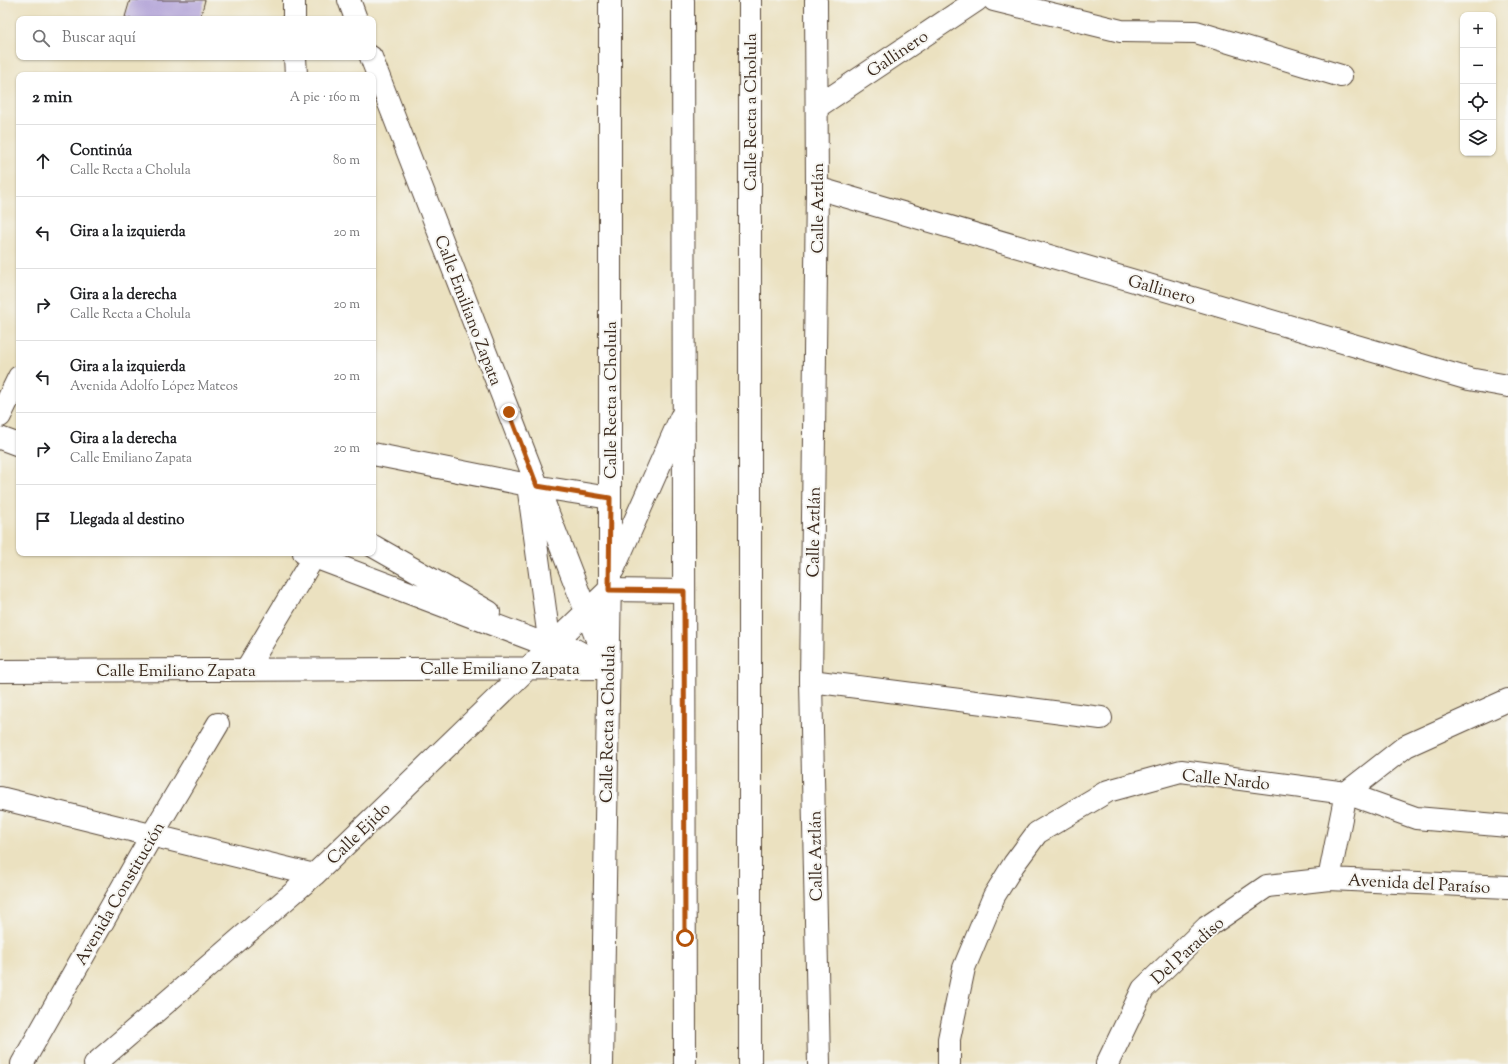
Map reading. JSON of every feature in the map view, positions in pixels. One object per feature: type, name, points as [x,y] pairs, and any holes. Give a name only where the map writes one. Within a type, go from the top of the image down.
[{"type":"street","points":[[294,0],[294,16]]},
{"type":"street","points":[[348,0],[355,16]]},
{"type":"street","name":"Calle Recta a Cholula","points":[[602,1064],[610,498],[610,0]]},
{"type":"street","points":[[683,0],[685,1064]]},
{"type":"street","name":"Calle Recta a Cholula","points":[[750,0],[750,1064]]},
{"type":"street","name":"Calle Aztlán","points":[[816,0],[817,188],[812,681],[819,1064]]},
{"type":"street","name":"Gallinero","points":[[817,107],[977,0]]},
{"type":"street","points":[[994,0],[1120,31],[1196,32],[1341,76]]},
{"type":"street","points":[[295,60],[296,72]]},
{"type":"street","name":"Calle Emiliano Zapata","points":[[0,671],[608,668],[533,485],[372,60]]},
{"type":"street","name":"Gallinero","points":[[817,188],[1462,377],[1508,386]]},
{"type":"street","points":[[0,416],[16,383]]},
{"type":"street","points":[[684,410],[609,583],[684,591]]},
{"type":"street","points":[[0,438],[16,444]]},
{"type":"street","points":[[376,456],[610,498]]},
{"type":"street","points":[[533,485],[554,643]]},
{"type":"street","points":[[376,548],[554,643],[608,668]]},
{"type":"street","points":[[246,670],[310,556]]},
{"type":"street","points":[[316,556],[554,643]]},
{"type":"street","name":"Calle Ejido","points":[[94,1064],[314,876],[586,612],[609,583]]},
{"type":"street","points":[[812,681],[1101,718]]},
{"type":"street","points":[[1329,879],[1346,793],[1406,746],[1508,700]]},
{"type":"street","name":"Avenida Constitución","points":[[22,1064],[152,835],[218,724]]},
{"type":"street","name":"Calle Nardo","points":[[949,1064],[949,1039],[964,968],[994,896],[1014,864],[1037,833],[1108,791],[1180,771],[1346,793],[1416,818],[1508,826]]},
{"type":"street","points":[[0,798],[314,876]]},
{"type":"street","name":"Avenida del Paraíso","points":[[1329,879],[1508,887]]},
{"type":"street","name":"Del Paradiso","points":[[1107,1064],[1143,989],[1207,927],[1267,886],[1329,879]]},
{"type":"building","points":[[130,0],[205,0],[201,16],[125,16]]},
{"type":"route","points":[[509,412],[537,486],[610,498],[609,590],[684,591],[685,938]]}]
